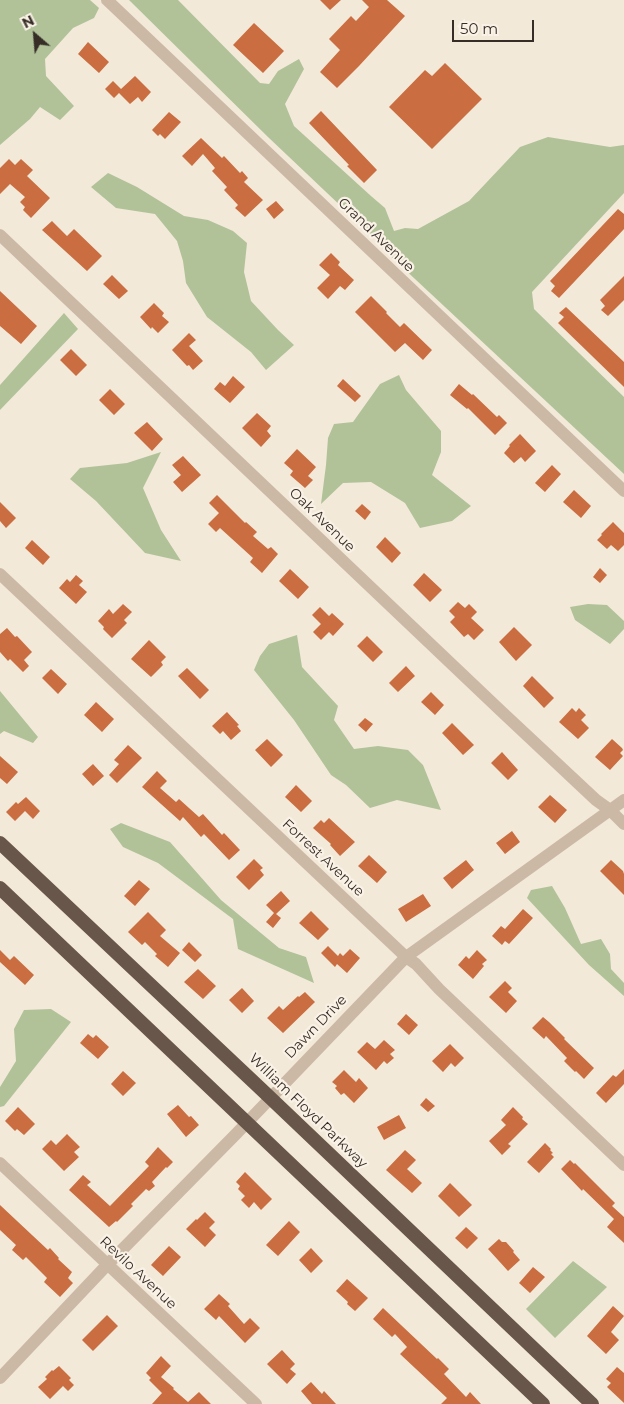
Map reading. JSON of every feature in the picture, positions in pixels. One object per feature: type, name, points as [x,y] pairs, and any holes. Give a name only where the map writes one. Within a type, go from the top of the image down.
[{"type":"highway","name":"William Floyd Parkway","points":[[0,843],[592,1404]]},
{"type":"highway","points":[[0,888],[543,1404]]},
{"type":"street","name":"Grand Avenue","points":[[107,0],[624,491]]},
{"type":"street","name":"Oak Avenue","points":[[0,235],[508,717],[624,824]]},
{"type":"street","name":"Forrest Avenue","points":[[0,574],[406,957],[416,964],[439,989],[624,1166]]},
{"type":"street","name":"Dawn Drive","points":[[0,1378],[406,957],[624,800]]},
{"type":"street","name":"Revilo Avenue","points":[[0,1162],[256,1404]]},
{"type":"green space","points":[[0,0],[90,0],[99,8],[94,18],[73,28],[45,59],[46,76],[74,106],[60,120],[40,107],[30,119],[0,145]]},
{"type":"green space","points":[[129,0],[178,0],[260,83],[269,84],[278,71],[299,59],[304,69],[285,104],[294,126],[385,208],[394,231],[405,228],[418,229],[469,201],[520,147],[548,137],[610,147],[624,145],[624,193],[532,292],[534,309],[624,397],[624,474],[385,251],[383,246],[268,137]]},
{"type":"green space","points":[[108,173],[137,187],[184,216],[208,220],[233,231],[247,243],[244,272],[251,301],[294,345],[266,370],[251,352],[207,317],[186,283],[183,261],[177,241],[155,214],[116,208],[91,187]]},
{"type":"green space","points":[[64,313],[78,329],[0,410],[0,385]]},
{"type":"green space","points":[[399,375],[406,390],[441,431],[441,452],[432,475],[471,506],[452,521],[420,528],[405,503],[371,482],[343,483],[321,504],[328,438],[334,424],[353,422],[380,384]]},
{"type":"green space","points":[[161,452],[143,488],[161,530],[181,561],[145,553],[96,501],[70,479],[80,468],[127,463]]},
{"type":"green space","points":[[588,604],[607,605],[624,621],[624,629],[610,644],[575,620],[570,607]]},
{"type":"green space","points":[[297,635],[302,667],[338,706],[334,720],[354,749],[378,746],[408,750],[423,765],[441,810],[397,800],[370,808],[346,785],[331,775],[294,720],[254,670],[260,656],[269,644]]},
{"type":"green space","points":[[0,691],[38,737],[33,743],[4,731],[0,734]]},
{"type":"green space","points":[[121,823],[170,842],[221,900],[279,948],[306,957],[314,983],[238,949],[233,919],[158,863],[123,847],[110,829]]},
{"type":"green space","points":[[552,886],[565,908],[581,944],[601,939],[610,954],[611,969],[624,983],[624,996],[589,965],[527,898],[531,890]]},
{"type":"green space","points":[[51,1009],[71,1022],[4,1106],[0,1107],[0,1087],[16,1061],[14,1029],[24,1010]]},
{"type":"green space","points":[[573,1261],[607,1287],[555,1338],[526,1309]]},
{"type":"building","points":[[320,0],[341,0],[330,10]]},
{"type":"building","points":[[362,0],[387,0],[405,16],[337,88],[320,72],[340,50],[329,39],[351,16],[356,21],[369,7]]},
{"type":"building","points":[[254,23],[284,51],[263,73],[233,45]]},
{"type":"building","points":[[88,42],[109,62],[99,73],[78,54]]},
{"type":"building","points":[[445,63],[482,99],[432,149],[389,107],[425,70],[432,76]]},
{"type":"building","points":[[135,76],[151,92],[142,102],[138,97],[130,104],[119,93],[114,98],[105,89],[113,81],[121,89]]},
{"type":"building","points":[[321,111],[377,170],[364,183],[309,123]]},
{"type":"building","points":[[169,112],[181,122],[165,139],[160,134],[158,136],[152,130]]},
{"type":"building","points":[[201,138],[222,158],[224,156],[240,173],[242,171],[248,178],[244,182],[263,200],[245,217],[235,208],[238,205],[224,190],[227,187],[212,171],[215,168],[203,154],[192,166],[182,156]]},
{"type":"building","points":[[9,159],[15,165],[21,159],[33,170],[27,176],[50,198],[31,218],[23,210],[25,207],[20,202],[25,197],[10,184],[0,194],[0,168]]},
{"type":"building","points":[[276,201],[284,210],[274,219],[266,209]]},
{"type":"building","points":[[618,209],[624,214],[624,229],[559,298],[551,291],[555,286],[550,281]]},
{"type":"building","points":[[52,221],[67,236],[74,229],[102,256],[87,271],[42,230]]},
{"type":"building","points":[[331,253],[340,262],[338,265],[354,280],[345,290],[340,286],[328,299],[317,288],[330,275],[319,265]]},
{"type":"building","points":[[112,275],[128,291],[119,299],[103,284]]},
{"type":"building","points":[[624,276],[624,300],[608,316],[601,310],[605,306],[600,300]]},
{"type":"building","points":[[0,291],[37,326],[21,344],[0,326]]},
{"type":"building","points":[[371,296],[400,327],[404,323],[432,350],[423,360],[405,343],[395,352],[355,312]]},
{"type":"building","points":[[154,303],[164,313],[162,316],[169,322],[158,333],[152,327],[151,329],[140,317]]},
{"type":"building","points":[[566,307],[624,362],[624,387],[558,323],[564,317],[559,313]]},
{"type":"building","points":[[189,333],[196,340],[189,346],[203,361],[193,370],[172,350]]},
{"type":"building","points":[[71,349],[87,365],[76,376],[60,360]]},
{"type":"building","points":[[233,376],[245,387],[230,403],[214,389],[220,382],[225,386]]},
{"type":"building","points":[[343,379],[361,396],[355,402],[337,386]]},
{"type":"building","points":[[459,384],[473,394],[497,417],[499,415],[507,423],[495,435],[468,408],[450,395]]},
{"type":"building","points":[[110,389],[125,404],[114,415],[99,400]]},
{"type":"building","points":[[257,413],[271,426],[267,431],[271,436],[261,447],[242,428]]},
{"type":"building","points":[[147,422],[163,439],[152,451],[134,433]]},
{"type":"building","points":[[520,434],[536,451],[525,462],[521,457],[514,463],[504,453]]},
{"type":"building","points":[[297,449],[316,467],[308,476],[313,480],[305,488],[290,475],[293,471],[284,463]]},
{"type":"building","points":[[183,456],[201,475],[182,492],[173,482],[181,475],[172,465]]},
{"type":"building","points":[[552,465],[561,474],[545,492],[535,483]]},
{"type":"building","points":[[574,490],[591,506],[581,518],[563,502]]},
{"type":"building","points":[[217,495],[245,523],[257,532],[253,536],[268,549],[271,547],[278,554],[262,573],[250,562],[253,558],[220,528],[216,532],[208,524],[219,513],[209,503]]},
{"type":"building","points":[[0,502],[16,518],[6,528],[0,521]]},
{"type":"building","points":[[362,504],[371,512],[365,520],[355,511]]},
{"type":"building","points":[[613,522],[624,533],[624,545],[618,551],[611,545],[607,549],[597,540]]},
{"type":"building","points":[[385,537],[401,553],[392,563],[376,547]]},
{"type":"building","points":[[32,540],[50,557],[43,565],[25,548]]},
{"type":"building","points":[[600,568],[607,575],[600,583],[593,577]]},
{"type":"building","points":[[290,569],[309,587],[298,599],[279,581]]},
{"type":"building","points":[[424,573],[442,590],[430,602],[413,585]]},
{"type":"building","points":[[76,575],[83,581],[79,585],[87,592],[76,604],[59,588],[67,579],[70,582]]},
{"type":"building","points":[[458,602],[465,608],[469,604],[477,612],[471,618],[484,630],[474,640],[468,634],[464,637],[450,622],[455,617],[449,611]]},
{"type":"building","points":[[123,604],[132,612],[124,620],[127,623],[112,638],[98,621],[109,609],[113,614]]},
{"type":"building","points":[[320,607],[329,616],[332,613],[344,624],[333,636],[329,632],[321,640],[313,632],[321,624],[312,615]]},
{"type":"building","points":[[514,627],[532,645],[516,661],[499,642]]},
{"type":"building","points":[[7,628],[32,652],[24,660],[29,666],[23,672],[10,659],[8,661],[0,652],[0,634]]},
{"type":"building","points":[[367,636],[383,652],[373,662],[357,646]]},
{"type":"building","points":[[149,640],[166,657],[161,662],[163,665],[151,677],[131,659]]},
{"type":"building","points":[[406,666],[415,676],[398,692],[389,683]]},
{"type":"building","points":[[187,668],[209,690],[200,699],[178,676]]},
{"type":"building","points":[[51,669],[67,684],[58,694],[42,678]]},
{"type":"building","points":[[532,676],[554,698],[544,708],[523,686]]},
{"type":"building","points":[[431,692],[444,705],[435,715],[421,702]]},
{"type":"building","points":[[96,702],[114,719],[102,732],[84,715]]},
{"type":"building","points":[[572,708],[576,712],[579,708],[586,715],[581,720],[589,728],[578,739],[559,722]]},
{"type":"building","points":[[227,712],[239,725],[237,726],[241,731],[231,740],[223,731],[220,734],[212,726]]},
{"type":"building","points":[[365,718],[373,724],[366,732],[358,725]]},
{"type":"building","points":[[452,723],[474,745],[463,755],[442,733]]},
{"type":"building","points":[[267,739],[283,755],[271,767],[255,750]]},
{"type":"building","points":[[612,739],[622,748],[623,750],[620,753],[623,756],[610,770],[595,757]]},
{"type":"building","points":[[128,745],[142,758],[117,783],[109,775],[119,764],[114,760]]},
{"type":"building","points":[[502,752],[518,770],[508,780],[491,763]]},
{"type":"building","points":[[0,756],[18,772],[7,784],[0,778]]},
{"type":"building","points":[[93,764],[104,776],[93,786],[82,774]]},
{"type":"building","points":[[157,771],[167,781],[160,788],[176,802],[179,799],[199,817],[203,814],[222,835],[224,833],[240,850],[229,860],[204,834],[201,837],[183,817],[180,821],[142,787]]},
{"type":"building","points":[[296,785],[312,801],[301,812],[285,797]]},
{"type":"building","points":[[550,795],[567,810],[555,823],[538,807]]},
{"type":"building","points":[[26,797],[40,811],[33,819],[25,811],[15,821],[6,812],[16,802],[18,804]]},
{"type":"building","points":[[329,818],[355,842],[340,856],[331,844],[313,828],[321,820],[324,823]]},
{"type":"building","points":[[512,831],[520,842],[505,854],[496,843]]},
{"type":"building","points":[[369,855],[387,872],[377,883],[358,866]]},
{"type":"building","points":[[254,859],[263,868],[260,870],[264,875],[249,890],[236,877]]},
{"type":"building","points":[[466,860],[474,870],[452,889],[443,878]]},
{"type":"building","points":[[611,860],[623,871],[624,895],[600,871]]},
{"type":"building","points":[[139,880],[150,889],[135,906],[124,896]]},
{"type":"building","points":[[281,891],[290,901],[276,914],[281,918],[273,928],[266,922],[274,913],[266,905]]},
{"type":"building","points":[[423,894],[431,906],[406,922],[398,909]]},
{"type":"building","points":[[523,909],[533,918],[509,944],[505,941],[502,945],[492,936],[501,926],[505,929]]},
{"type":"building","points":[[311,911],[329,929],[318,940],[299,923]]},
{"type":"building","points":[[148,912],[166,930],[160,936],[180,953],[168,967],[155,956],[157,954],[145,942],[142,945],[128,932]]},
{"type":"building","points":[[189,942],[202,955],[195,962],[182,950]]},
{"type":"building","points":[[328,946],[338,956],[340,953],[343,956],[350,949],[360,958],[347,973],[337,964],[335,967],[321,953]]},
{"type":"building","points":[[0,950],[10,960],[14,956],[34,975],[25,985],[0,962]]},
{"type":"building","points":[[477,950],[487,960],[482,964],[484,966],[473,979],[458,965],[466,956],[469,959]]},
{"type":"building","points":[[198,969],[216,986],[203,999],[184,982]]},
{"type":"building","points":[[505,981],[512,988],[508,992],[517,1001],[506,1013],[489,997]]},
{"type":"building","points":[[242,988],[254,1001],[242,1013],[229,1000]]},
{"type":"building","points":[[305,992],[315,1002],[283,1033],[267,1018],[279,1006],[283,1010]]},
{"type":"building","points":[[406,1014],[418,1025],[409,1035],[397,1024]]},
{"type":"building","points":[[543,1017],[594,1068],[584,1079],[564,1061],[567,1058],[546,1036],[544,1039],[532,1028]]},
{"type":"building","points":[[88,1034],[93,1038],[96,1035],[109,1047],[98,1059],[80,1043]]},
{"type":"building","points":[[384,1040],[395,1050],[390,1054],[394,1058],[387,1064],[384,1061],[376,1070],[357,1052],[367,1042],[375,1049]]},
{"type":"building","points":[[450,1044],[464,1058],[455,1067],[451,1063],[443,1072],[432,1061]]},
{"type":"building","points":[[624,1069],[624,1084],[606,1103],[596,1093],[613,1075],[616,1077]]},
{"type":"building","points":[[344,1070],[356,1082],[359,1078],[368,1088],[354,1103],[344,1093],[341,1095],[335,1088],[337,1086],[332,1082]]},
{"type":"building","points":[[123,1071],[136,1083],[123,1096],[111,1084]]},
{"type":"building","points":[[426,1098],[435,1106],[428,1112],[420,1105]]},
{"type":"building","points":[[178,1105],[199,1125],[186,1137],[167,1114]]},
{"type":"building","points":[[18,1107],[35,1124],[24,1135],[17,1129],[15,1131],[5,1121]]},
{"type":"building","points":[[513,1107],[528,1124],[508,1144],[511,1146],[502,1155],[489,1141],[506,1125],[501,1120]]},
{"type":"building","points":[[399,1115],[406,1128],[384,1140],[377,1127]]},
{"type":"building","points":[[67,1134],[80,1147],[74,1152],[79,1157],[64,1171],[42,1149],[51,1140],[56,1145]]},
{"type":"building","points":[[545,1143],[551,1149],[553,1153],[551,1154],[554,1157],[539,1173],[527,1162]]},
{"type":"building","points":[[158,1147],[173,1162],[152,1182],[155,1186],[149,1191],[146,1189],[131,1204],[133,1206],[117,1222],[109,1227],[69,1190],[83,1175],[91,1182],[87,1185],[110,1206],[149,1166],[145,1162]]},
{"type":"building","points":[[405,1150],[416,1160],[407,1169],[422,1183],[412,1193],[386,1170]]},
{"type":"building","points":[[570,1160],[615,1203],[612,1206],[624,1217],[624,1243],[607,1227],[614,1219],[583,1189],[582,1191],[561,1169]]},
{"type":"building","points":[[245,1172],[272,1199],[261,1210],[254,1202],[249,1208],[241,1200],[245,1196],[238,1189],[240,1186],[236,1182]]},
{"type":"building","points":[[450,1183],[472,1205],[459,1217],[438,1196]]},
{"type":"building","points":[[0,1205],[48,1250],[50,1248],[58,1259],[72,1272],[68,1278],[73,1283],[60,1297],[44,1282],[47,1278],[26,1257],[23,1260],[12,1250],[16,1245],[0,1230]]},
{"type":"building","points":[[205,1212],[215,1222],[209,1228],[216,1235],[205,1247],[186,1229]]},
{"type":"building","points":[[289,1221],[300,1232],[278,1256],[266,1245]]},
{"type":"building","points":[[466,1227],[478,1238],[467,1249],[455,1238]]},
{"type":"building","points":[[499,1239],[502,1242],[506,1242],[520,1260],[508,1271],[488,1249]]},
{"type":"building","points":[[169,1246],[181,1257],[163,1276],[151,1265]]},
{"type":"building","points":[[311,1248],[323,1261],[311,1273],[299,1260]]},
{"type":"building","points":[[533,1267],[545,1277],[530,1293],[519,1283]]},
{"type":"building","points":[[347,1279],[368,1298],[355,1311],[336,1291]]},
{"type":"building","points":[[219,1294],[230,1304],[228,1306],[244,1324],[250,1318],[260,1328],[245,1343],[219,1316],[216,1320],[204,1309]]},
{"type":"building","points":[[613,1306],[624,1316],[611,1332],[619,1340],[606,1354],[587,1336]]},
{"type":"building","points":[[383,1308],[449,1369],[444,1374],[466,1397],[470,1392],[481,1404],[441,1404],[447,1398],[400,1354],[407,1347],[395,1334],[392,1337],[373,1319]]},
{"type":"building","points":[[107,1315],[118,1326],[93,1351],[82,1340]]},
{"type":"building","points":[[282,1350],[295,1364],[290,1369],[296,1374],[287,1384],[267,1364]]},
{"type":"building","points":[[161,1356],[171,1366],[161,1377],[173,1389],[188,1402],[199,1392],[211,1404],[152,1404],[162,1393],[149,1380],[151,1378],[146,1373]]},
{"type":"building","points":[[59,1366],[71,1378],[69,1380],[74,1385],[68,1391],[63,1386],[50,1399],[38,1387],[47,1379],[45,1377],[52,1370]]},
{"type":"building","points":[[617,1367],[624,1373],[624,1403],[607,1387],[611,1383],[606,1379]]},
{"type":"building","points":[[311,1382],[322,1394],[324,1391],[336,1404],[312,1404],[301,1391]]}]
